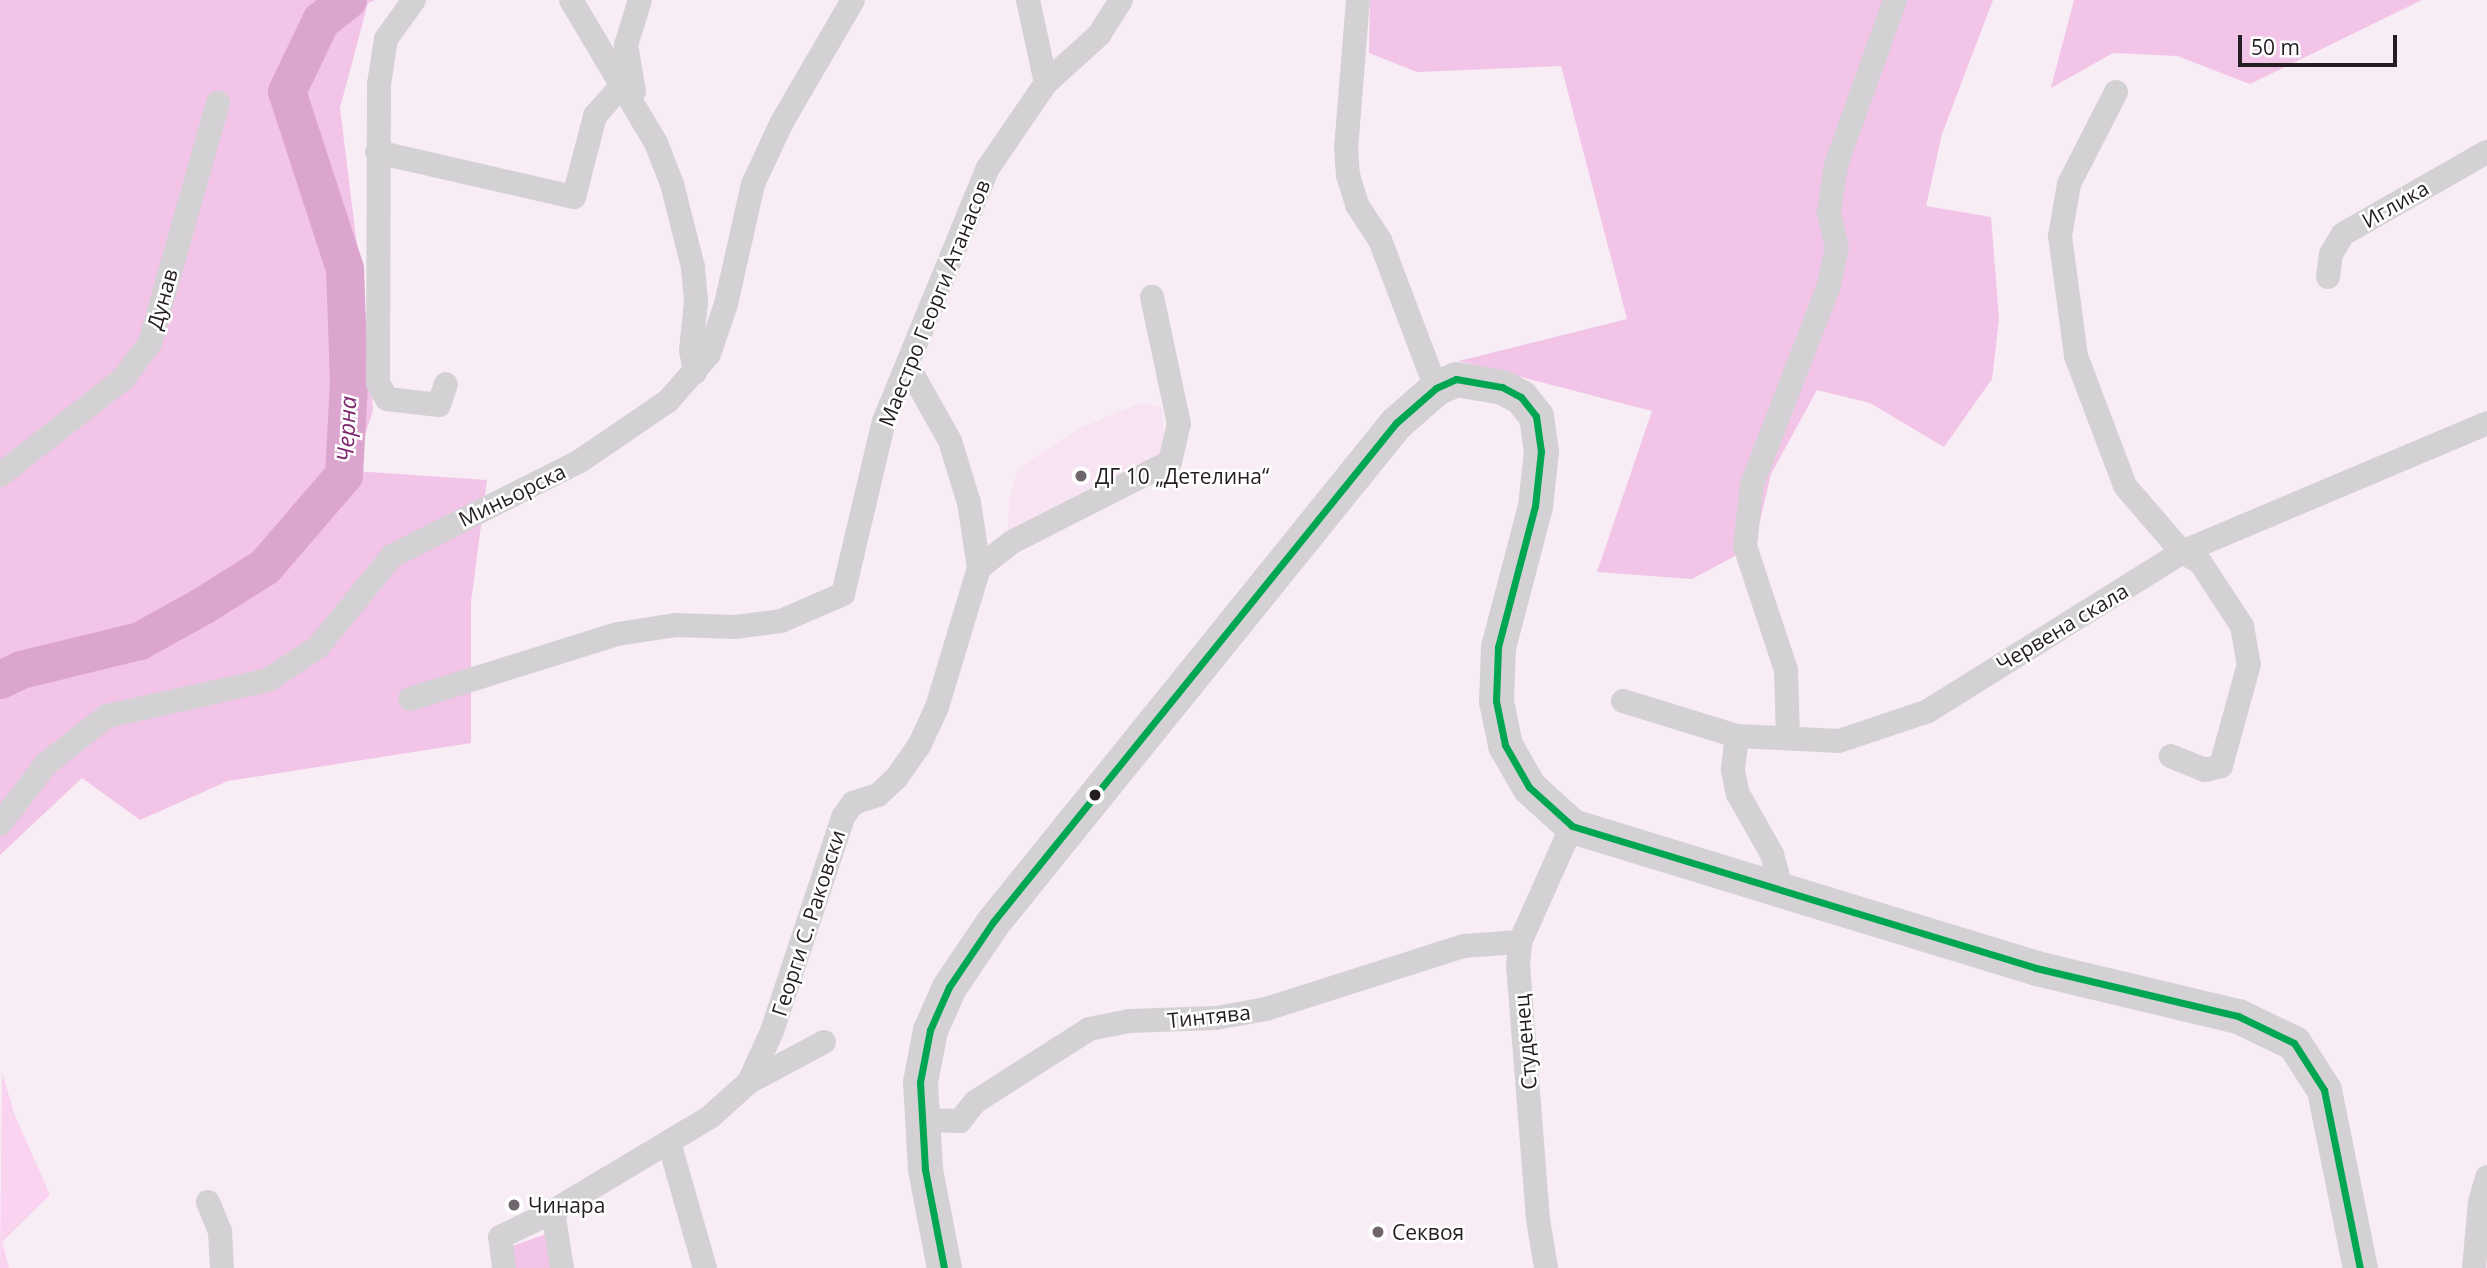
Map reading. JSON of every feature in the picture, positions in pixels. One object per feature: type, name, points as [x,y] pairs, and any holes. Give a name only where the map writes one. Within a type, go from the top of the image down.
[{"type":"street","points":[[414,0],[386,39],[377,152],[379,383],[387,399],[439,405],[446,384]]},
{"type":"street","points":[[571,0],[638,112],[672,184],[693,267],[696,302],[691,350],[695,373]]},
{"type":"street","points":[[638,112],[626,45],[640,0]]},
{"type":"street","name":"Миньорска","points":[[0,824],[46,764],[107,716],[268,680],[318,647],[392,556],[580,461],[668,401],[695,373],[718,332],[753,184],[782,122],[853,0]]},
{"type":"street","points":[[1028,0],[1046,83]]},
{"type":"street","name":"Маестро Георги Атанасов","points":[[410,699],[618,634],[676,625],[734,627],[781,621],[843,594],[873,457],[984,177],[1046,83],[1099,35],[1121,0]]},
{"type":"street","points":[[1358,0],[1346,148],[1348,175],[1357,205],[1380,240],[1436,388]]},
{"type":"street","points":[[1788,738],[1786,670],[1745,546],[1752,484],[1829,285],[1838,248],[1829,212],[1836,165],[1895,0]]},
{"type":"street","points":[[377,152],[573,197],[595,116],[622,85]]},
{"type":"street","points":[[2116,92],[2069,184],[2060,236],[2076,356],[2125,486],[2182,552],[2200,562],[2242,626],[2249,664],[2221,766],[2205,770],[2171,756]]},
{"type":"street","name":"Дунав","points":[[0,475],[123,379],[150,343],[218,102]]},
{"type":"street","name":"Иглика","points":[[2328,276],[2330,254],[2343,234],[2487,152]]},
{"type":"street","points":[[979,568],[1012,542],[1170,462],[1179,424],[1152,297]]},
{"type":"street","name":"Георги С. Раковски","points":[[504,1268],[500,1237],[548,1214],[669,1142],[731,1102],[749,1082],[772,1031],[843,817],[853,803],[878,795],[919,746],[954,661],[979,568],[969,503],[950,441],[909,368]]},
{"type":"street","points":[[944,1268],[920,1120],[920,1082],[930,1030],[949,987],[993,922],[1396,423],[1436,388],[1456,379],[1478,380],[1521,397],[1536,416],[1541,451],[1535,506],[1498,647],[1496,701],[1505,745],[1529,788],[1572,826],[2036,968],[2238,1016],[2294,1043],[2324,1090],[2360,1268]]},
{"type":"street","name":"Червена скала","points":[[1623,701],[1737,736],[1839,741],[1928,711],[2182,552],[2487,423]]},
{"type":"street","points":[[1737,736],[1733,771],[1738,794],[1772,854],[1777,873],[1775,890]]},
{"type":"street","name":"Студенец","points":[[1546,1268],[1538,1219],[1518,967],[1520,942],[1572,826]]},
{"type":"street","name":"Тинтява","points":[[920,1120],[960,1121],[975,1102],[1089,1029],[1129,1021],[1216,1018],[1266,1009],[1463,946],[1520,942]]},
{"type":"street","points":[[749,1082],[824,1042]]},
{"type":"street","points":[[669,1142],[705,1268]]},
{"type":"street","points":[[2474,1268],[2480,1202],[2487,1177]]},
{"type":"street","points":[[208,1202],[220,1231],[222,1268]]},
{"type":"street","points":[[548,1214],[554,1217],[562,1268]]},
{"type":"shaded area","points":[[0,0],[375,0],[368,3],[340,108],[366,319],[373,410],[354,471],[487,480],[471,602],[471,743],[228,781],[140,820],[82,778],[0,855]]},
{"type":"shaded area","points":[[1370,0],[1993,0],[1942,134],[1926,206],[1991,217],[1999,319],[1992,379],[1944,447],[1870,403],[1817,390],[1771,474],[1754,546],[1692,579],[1597,572],[1652,411],[1459,361],[1627,319],[1561,66],[1417,72],[1369,53]]},
{"type":"shaded area","points":[[2074,0],[2422,0],[2250,84],[2177,56],[2113,53],[2051,88]]},
{"type":"shaded area","name":"ДГ 10 „Детелина“","points":[[1143,402],[1162,407],[1165,464],[1007,549],[1009,500],[1018,468],[1078,429]]},
{"type":"shaded area","points":[[2,1072],[14,1113],[50,1195],[2,1242],[9,1268],[0,1268]]},
{"type":"shaded area","points":[[549,1233],[553,1268],[513,1268],[510,1247]]},
{"type":"waterway","name":"Черна","points":[[0,680],[21,670],[140,641],[203,606],[265,567],[344,475],[349,383],[345,269],[287,92],[321,21],[348,0]]},
{"type":"transit line","points":[[944,1268],[925,1169],[920,1082],[930,1030],[949,987],[993,922],[1396,423],[1436,388],[1456,379],[1502,387],[1521,397],[1536,416],[1541,451],[1535,506],[1498,647],[1496,701],[1505,745],[1529,787],[1572,826],[2036,968],[2238,1016],[2294,1043],[2324,1090],[2360,1268]]},
{"type":"place","name":"ДГ 10 „Детелина“","points":[[1081,476]]},
{"type":"place","name":"Чинара","points":[[514,1205]]},
{"type":"place","name":"Секвоя","points":[[1378,1232]]}]
